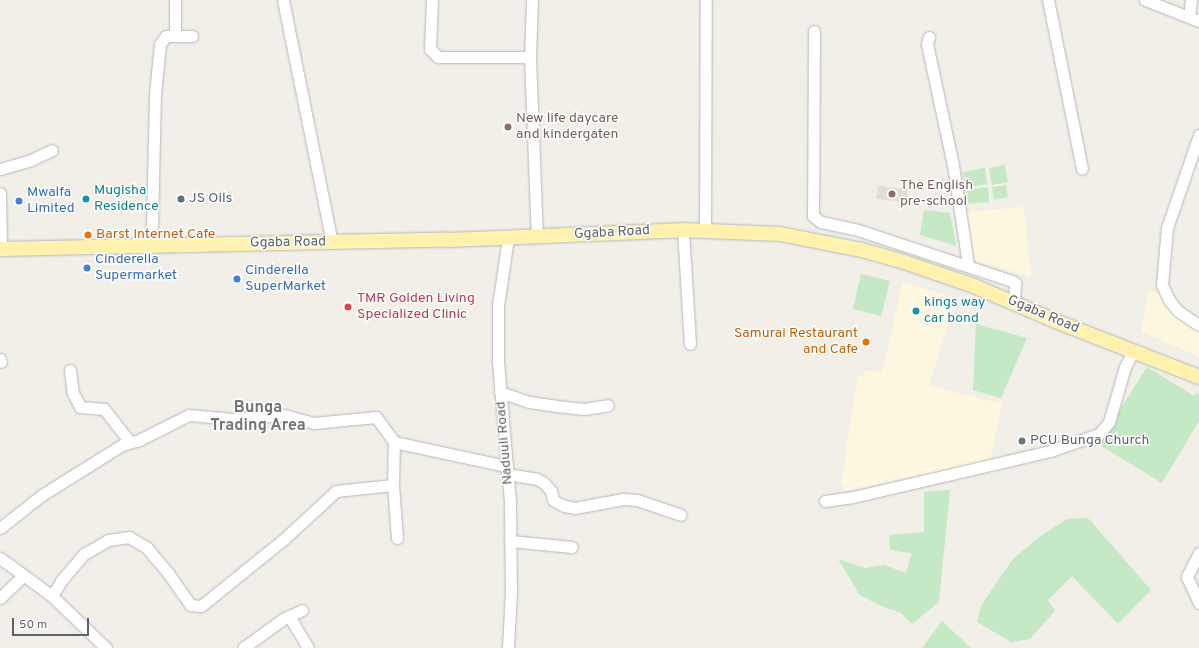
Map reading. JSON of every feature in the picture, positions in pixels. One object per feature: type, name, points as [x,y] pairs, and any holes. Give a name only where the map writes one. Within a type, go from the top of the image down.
[{"type":"main road","name":"Ggaba Road","points":[[1,248],[146,247],[508,238],[683,230],[780,234],[862,250],[974,286],[1133,351],[1199,376]]},
{"type":"street","points":[[175,0],[175,36]]},
{"type":"street","points":[[284,0],[332,242]]},
{"type":"street","points":[[432,0],[430,49],[438,57],[530,57]]},
{"type":"street","points":[[532,0],[530,57],[537,237]]},
{"type":"street","points":[[705,230],[706,0]]},
{"type":"street","points":[[1048,0],[1059,42],[1082,170]]},
{"type":"street","points":[[1145,0],[1199,21]]},
{"type":"street","points":[[1189,16],[1191,0]]},
{"type":"street","points":[[814,31],[813,216],[821,222],[858,230],[968,264],[1012,281],[1015,283],[1014,303]]},
{"type":"street","points":[[146,247],[152,226],[155,94],[160,44],[166,36],[192,36]]},
{"type":"street","points":[[929,37],[927,44],[954,165],[968,264]]},
{"type":"street","points":[[1199,135],[1196,149],[1167,228],[1162,285],[1169,300],[1178,311],[1199,325]]},
{"type":"street","points":[[0,169],[31,160],[52,150]]},
{"type":"street","points":[[0,193],[1,248]]},
{"type":"street","points":[[683,230],[690,344]]},
{"type":"street","name":"Naduuli Road","points":[[508,238],[498,306],[500,392],[510,541],[508,648]]},
{"type":"street","points":[[825,501],[854,497],[1050,451],[1099,434],[1108,422],[1125,367],[1133,351]]},
{"type":"street","points":[[70,370],[73,393],[80,407],[104,409],[130,442]]},
{"type":"street","points":[[500,392],[529,402],[556,406],[584,409],[608,405]]},
{"type":"street","points":[[0,528],[42,496],[130,442],[140,440],[189,415],[233,419],[284,415],[314,423],[376,417],[394,442],[393,485],[397,538]]},
{"type":"street","points":[[394,442],[537,479],[544,483],[551,491],[553,500],[564,506],[576,508],[623,499],[637,500],[681,515]]},
{"type":"street","points":[[52,596],[61,581],[84,554],[108,540],[129,537],[147,548],[168,573],[190,604],[201,606],[284,539],[336,491],[393,485]]},
{"type":"street","points":[[510,541],[572,547]]},
{"type":"street","points":[[1199,553],[1187,577],[1199,603]]},
{"type":"street","points":[[0,558],[52,596],[106,648]]},
{"type":"street","points":[[0,598],[23,576]]},
{"type":"street","points":[[244,648],[289,616],[302,610]]},
{"type":"street","points":[[289,616],[308,648]]},
{"type":"shaded area","name":"The English pre-school","points":[[878,186],[908,189],[907,202],[876,199]]},
{"type":"shaded area","points":[[1024,207],[1031,277],[973,260],[967,212]]},
{"type":"shaded area","name":"kings way car bond","points":[[903,282],[956,298],[929,386],[1002,404],[990,461],[844,491],[844,485],[841,485],[858,375],[863,376],[865,370],[882,373]]},
{"type":"shaded area","points":[[1148,291],[1159,292],[1169,308],[1199,331],[1199,357],[1142,332]]},
{"type":"green space","points":[[1005,165],[1008,182],[992,185],[989,168]]},
{"type":"green space","points":[[985,168],[987,184],[965,188],[963,172]]},
{"type":"green space","points":[[1006,185],[1008,197],[994,200],[992,187]]},
{"type":"green space","points":[[988,187],[989,202],[968,204],[966,190]]},
{"type":"green space","points":[[924,210],[950,213],[956,246],[920,235]]},
{"type":"green space","points":[[861,274],[890,281],[881,316],[853,309]]},
{"type":"green space","points":[[976,324],[1027,338],[1001,398],[973,390]]},
{"type":"green space","points":[[1147,367],[1194,396],[1196,392],[1199,394],[1199,421],[1162,483],[1098,444]]},
{"type":"green space","points":[[950,490],[939,602],[912,624],[901,613],[879,605],[860,595],[838,559],[865,568],[884,565],[906,573],[912,553],[890,550],[889,535],[924,532],[924,492]]},
{"type":"green space","points":[[1088,518],[1151,590],[1118,624],[1072,576],[1048,600],[1055,611],[1030,639],[1011,642],[977,622],[982,604],[1013,559],[1039,537],[1067,519]]},
{"type":"green space","points":[[942,621],[971,648],[922,648]]},
{"type":"place","name":"New life daycare and kindergaten","points":[[508,127]]},
{"type":"place","name":"The English pre-school","points":[[892,194]]},
{"type":"place","name":"Mugisha Residence","points":[[86,199]]},
{"type":"place","name":"JS Oils","points":[[181,199]]},
{"type":"place","name":"Mwalfa Limited","points":[[19,201]]},
{"type":"place","name":"Barst Internet Cafe","points":[[88,235]]},
{"type":"place","name":"Cinderella Supermarket","points":[[87,268]]},
{"type":"place","name":"Cinderella SuperMarket","points":[[237,279]]},
{"type":"place","name":"TMR Golden Living Specialized Clinic","points":[[348,307]]},
{"type":"place","name":"kings way car bond","points":[[916,311]]},
{"type":"place","name":"Samurai Restaurant and Cafe","points":[[866,342]]},
{"type":"place","name":"PCU Bunga Church","points":[[1022,441]]},
{"type":"district","name":"Bunga Trading Area","points":[[258,417]]}]
